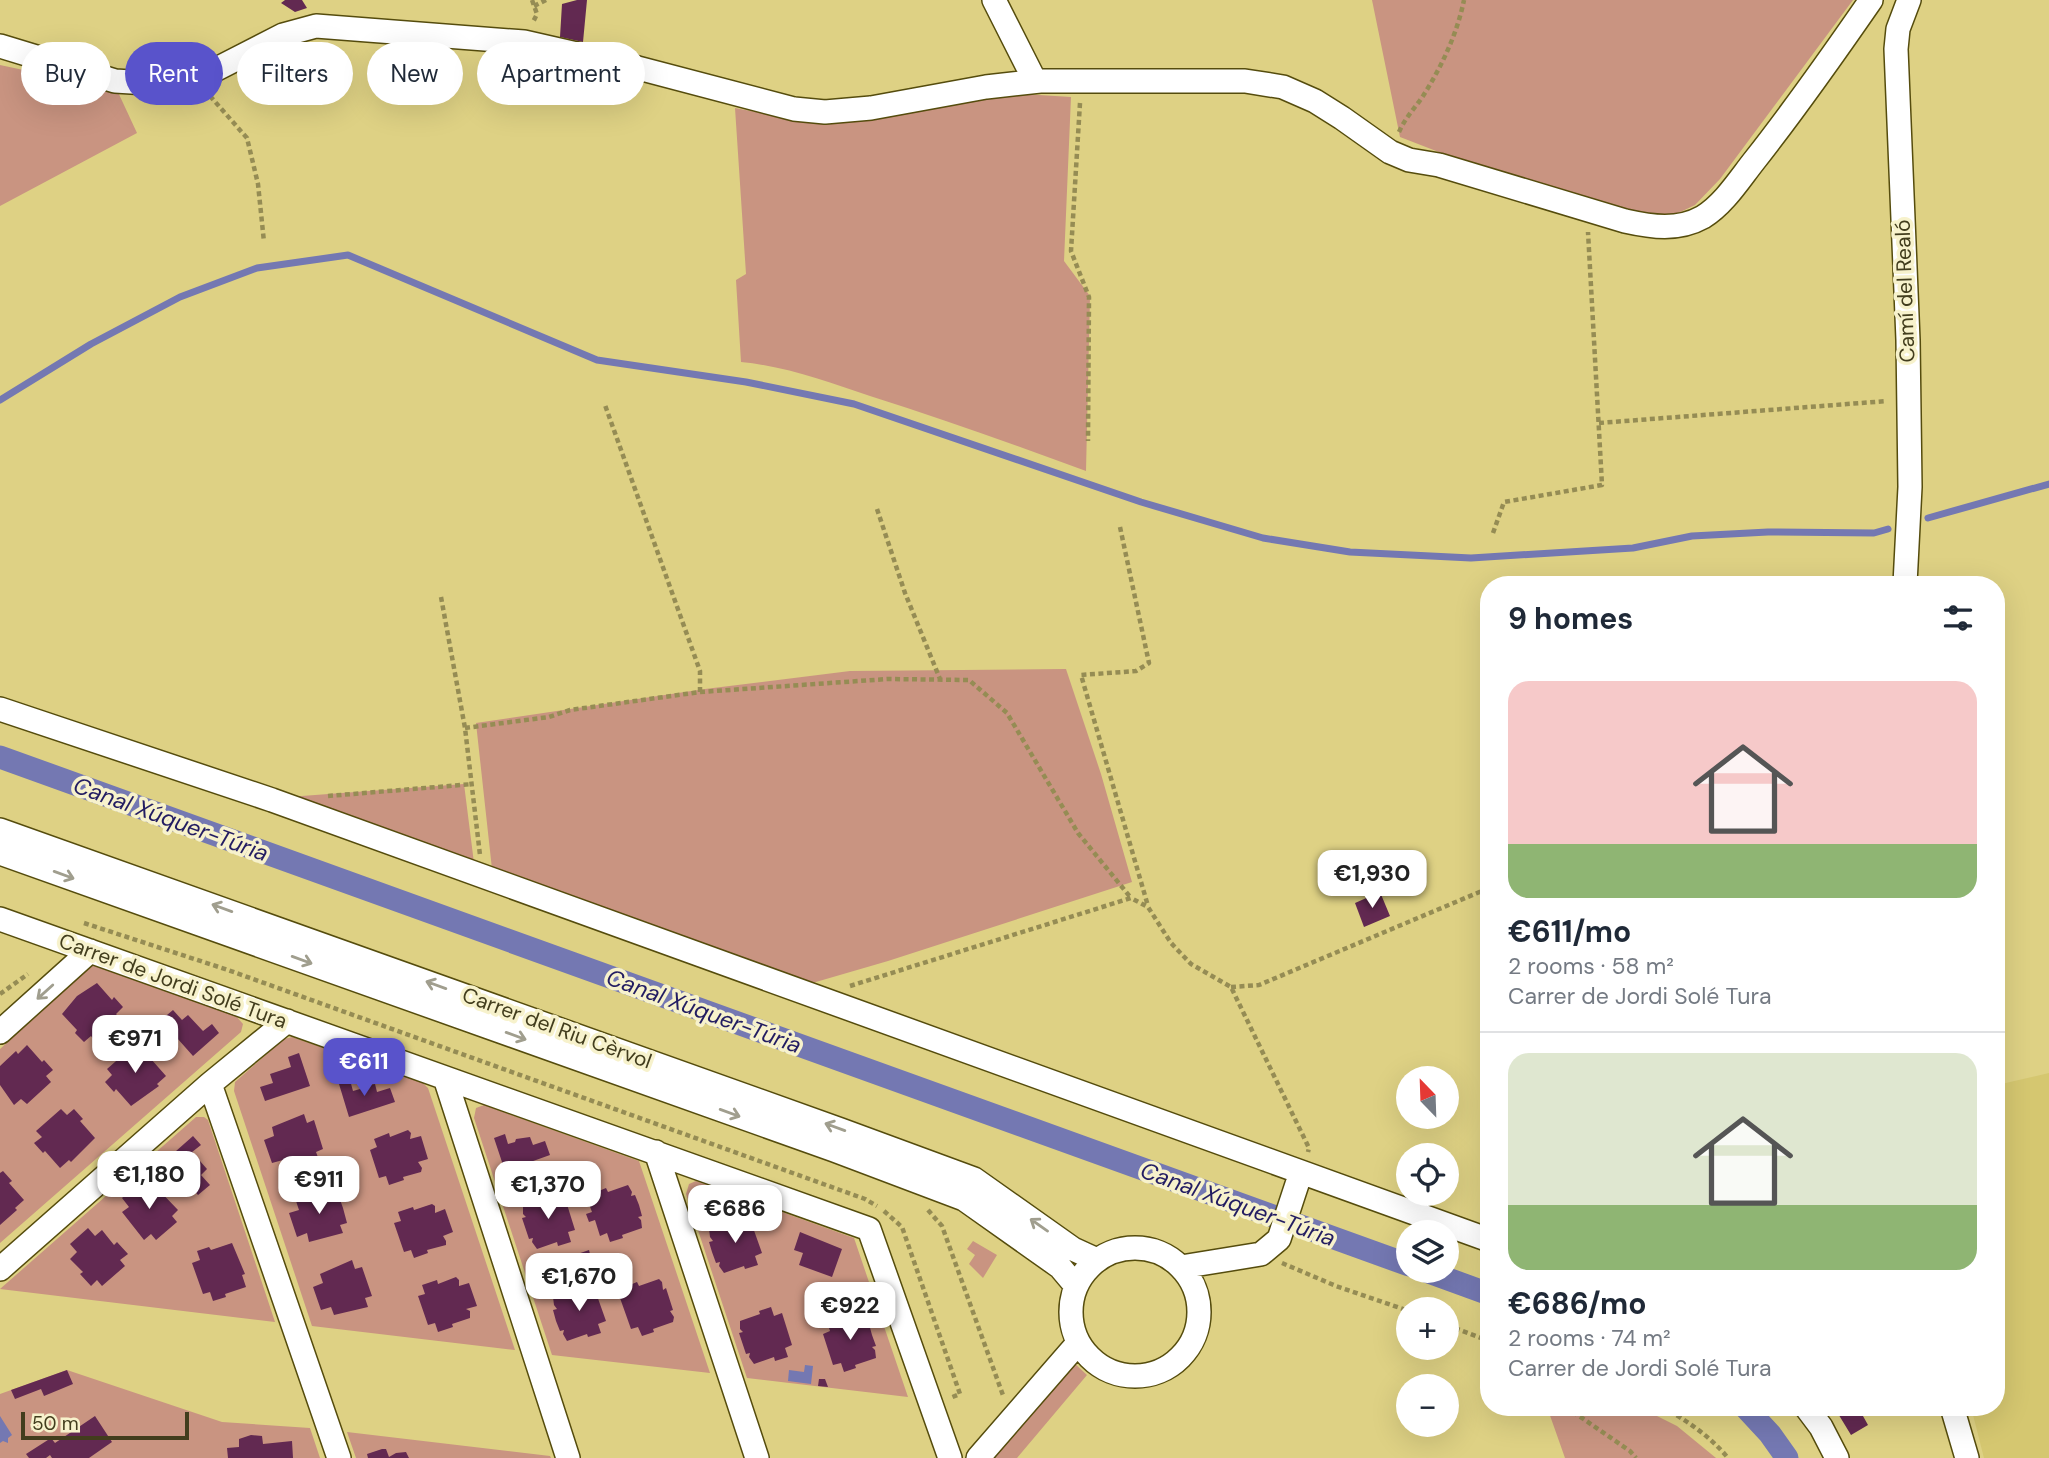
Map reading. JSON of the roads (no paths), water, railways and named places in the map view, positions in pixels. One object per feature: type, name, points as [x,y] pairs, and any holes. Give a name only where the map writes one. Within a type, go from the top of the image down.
[{"type":"street","points":[[995,0],[1035,81]]},
{"type":"street","points":[[0,46],[115,81],[164,84],[203,76],[283,35],[316,26],[524,42],[638,68],[794,109],[825,112],[871,108],[1035,81],[1245,81],[1283,87],[1315,101],[1390,152],[1409,160],[1439,165],[1587,210],[1651,226],[1676,227],[1704,216],[1726,197],[1801,102],[1871,0]]},
{"type":"street","name":"Camí del Realó","points":[[1905,576],[1910,487],[1908,340],[1896,49],[1898,29],[1909,0]]},
{"type":"street","points":[[0,709],[272,800],[816,997],[1299,1181],[1480,1237]]},
{"type":"street","name":"Carrer del Riu Cèrvol","points":[[0,830],[974,1180],[1073,1250],[1097,1260]]},
{"type":"street","name":"Carrer del Riu Cèrvol","points":[[0,853],[834,1150],[964,1199],[1060,1267],[1076,1286]]},
{"type":"street","name":"Carrer de Jordi Solé Tura","points":[[0,919],[869,1229],[950,1458]]},
{"type":"street","points":[[0,1032],[90,951]]},
{"type":"street","points":[[0,1269],[210,1084],[287,1021]]},
{"type":"street","points":[[445,1078],[568,1458]]},
{"type":"street","points":[[210,1084],[338,1458]]},
{"type":"street","points":[[656,1152],[757,1458]]},
{"type":"street","points":[[1181,1267],[1261,1254],[1279,1239],[1299,1181]]},
{"type":"street","points":[[1131,1248],[1150,1249],[1167,1256],[1181,1267],[1193,1285],[1199,1307],[1197,1328],[1188,1348],[1173,1363],[1153,1373],[1132,1376],[1110,1371],[1092,1360],[1078,1343],[1070,1305],[1076,1286],[1085,1271],[1113,1251],[1131,1248]]},
{"type":"street","points":[[978,1458],[1078,1343]]},
{"type":"street","points":[[1813,1416],[1837,1458]]},
{"type":"street","points":[[1955,1416],[1967,1458]]},
{"type":"water","points":[[805,1365],[813,1366],[811,1384],[788,1381],[789,1370],[804,1372]]},
{"type":"water","points":[[0,1416],[12,1435],[8,1438],[8,1443],[0,1443]]},
{"type":"waterway","points":[[0,400],[91,344],[180,297],[257,268],[348,255],[597,360],[746,382],[854,404],[1141,502],[1263,538],[1350,552],[1471,558],[1633,548],[1692,536],[1768,532],[1874,533],[1888,529]]},
{"type":"waterway","points":[[1928,518],[2049,484]]},
{"type":"waterway","name":"Canal Xúquer-Túria","points":[[0,757],[1396,1260]]},
{"type":"waterway","name":"Canal Xúquer-Túria","points":[[1459,1283],[1480,1291]]},
{"type":"waterway","name":"Canal Xúquer-Túria","points":[[1753,1416],[1787,1458]]}]
